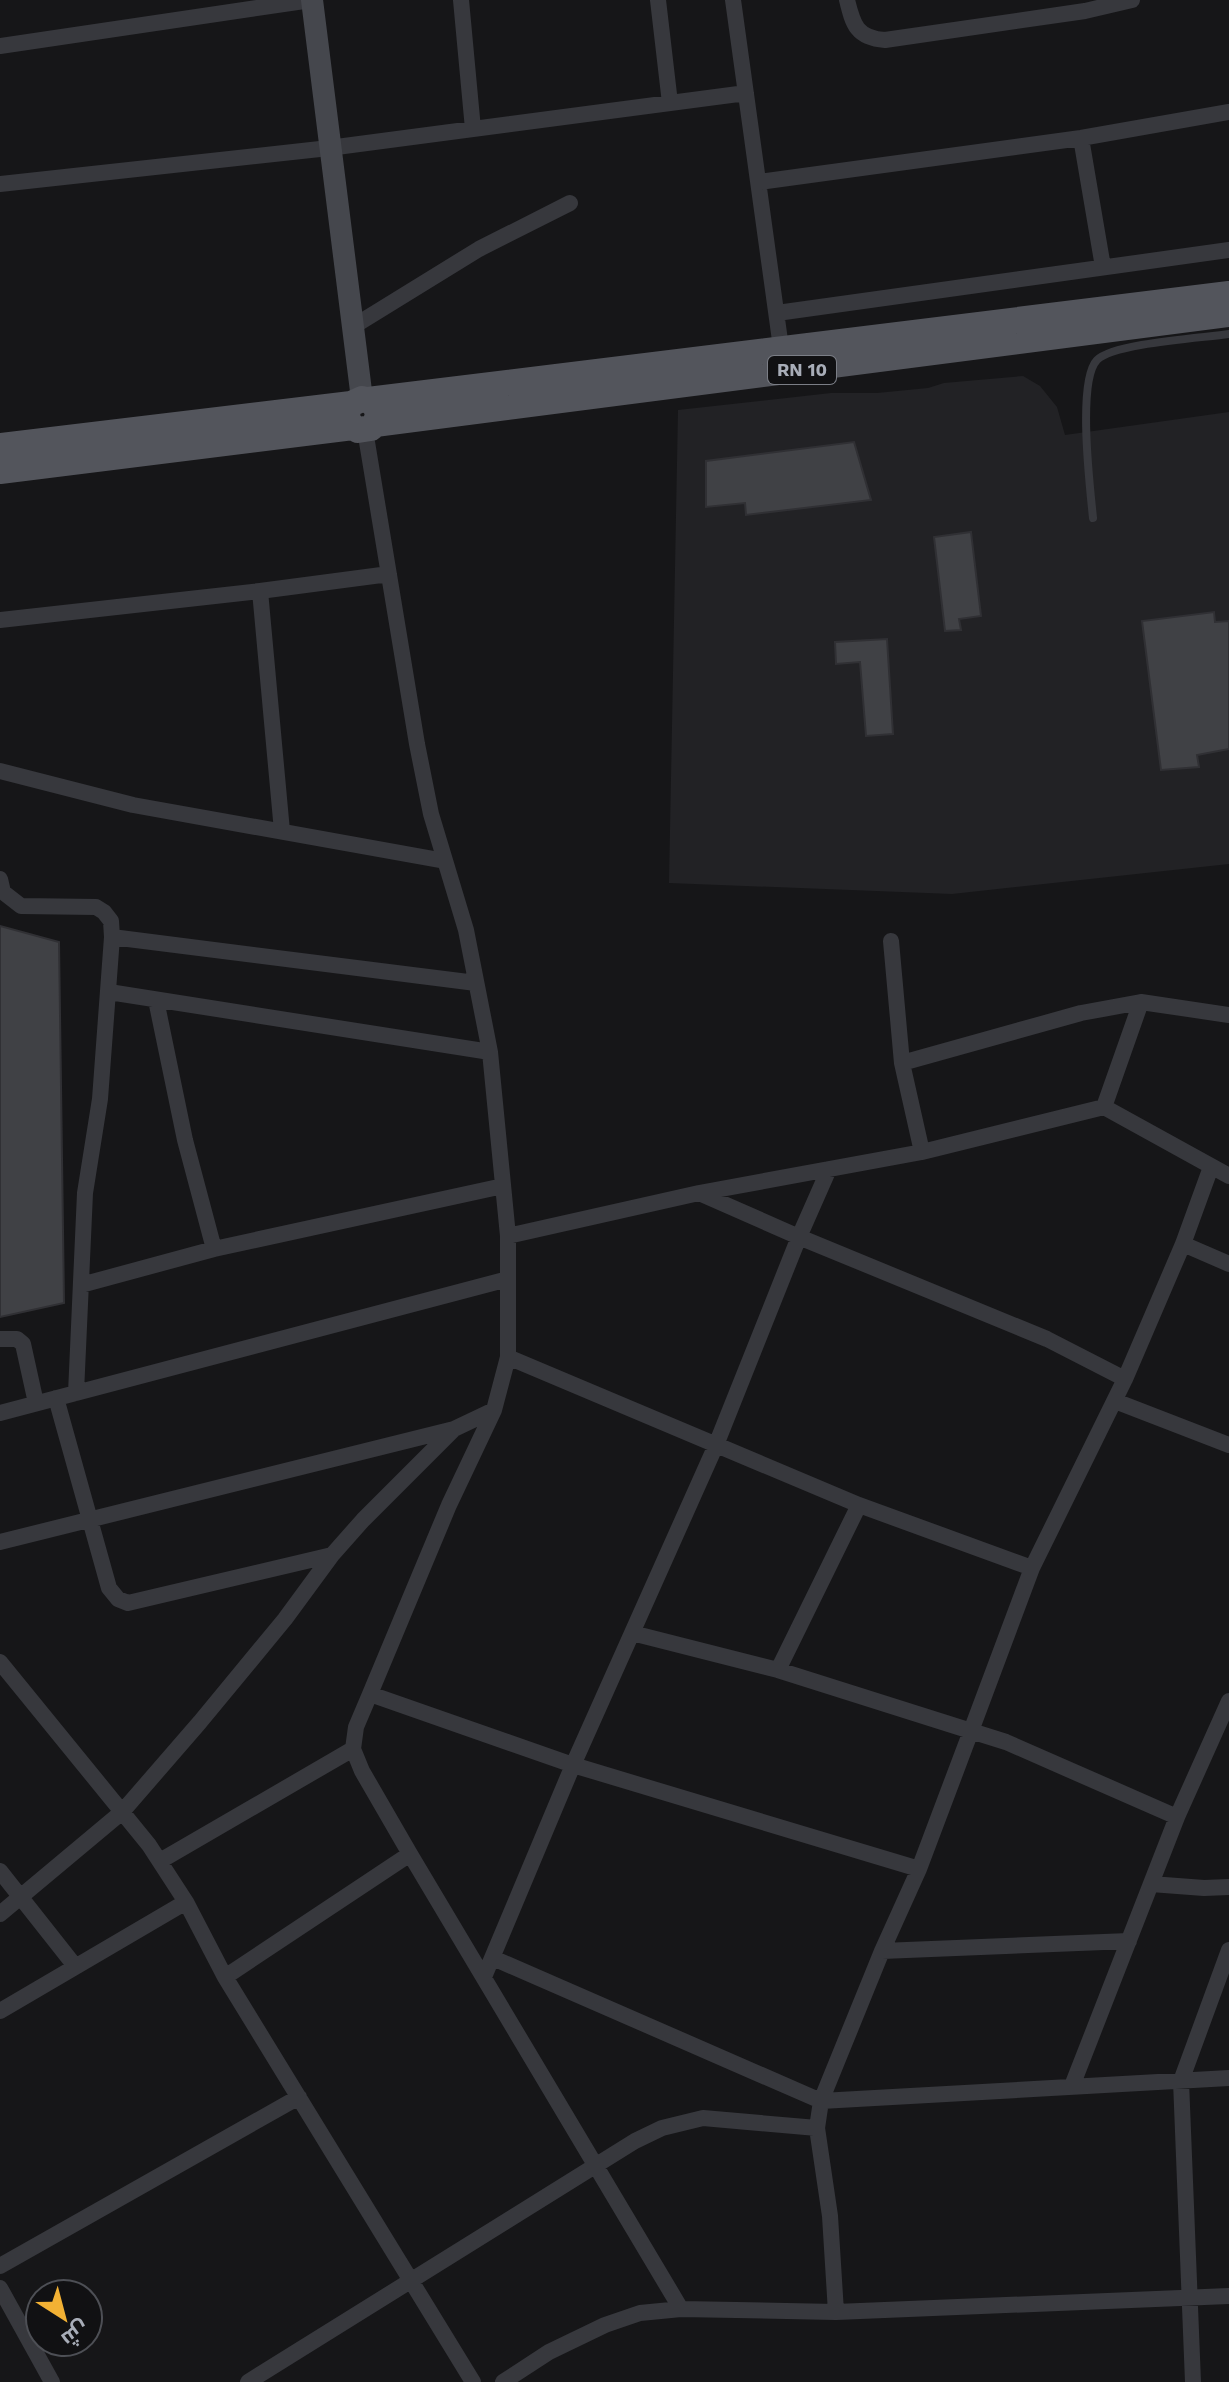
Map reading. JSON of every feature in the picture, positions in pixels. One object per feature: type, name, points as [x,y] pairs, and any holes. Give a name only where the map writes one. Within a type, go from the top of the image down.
[{"type":"main road","points":[[311,0],[354,326],[362,414]]},
{"type":"main road","name":"RN 10","points":[[782,361],[1229,294]]},
{"type":"main road","name":"RN 10","points":[[0,471],[362,414],[782,361],[1229,314]]},
{"type":"main road","name":"RN 10","points":[[0,446],[362,414]]},
{"type":"street","points":[[0,46],[311,0]]},
{"type":"street","points":[[461,0],[473,129]]},
{"type":"street","points":[[658,0],[670,103]]},
{"type":"street","points":[[733,0],[782,361]]},
{"type":"street","points":[[847,0],[857,30],[875,39],[885,40],[1085,11],[1132,0]]},
{"type":"street","points":[[0,184],[329,148],[746,93]]},
{"type":"street","points":[[759,182],[1081,138],[1229,112]]},
{"type":"street","points":[[1081,138],[1103,267]]},
{"type":"street","points":[[354,326],[479,249],[570,203]]},
{"type":"street","points":[[777,313],[1229,250]]},
{"type":"street","points":[[362,414],[431,814],[466,930],[490,1052],[508,1236],[508,1357],[494,1410],[449,1505],[356,1727],[353,1749],[362,1771],[410,1854],[681,2309]]},
{"type":"street","points":[[0,620],[389,574]]},
{"type":"street","points":[[260,591],[282,831]]},
{"type":"street","points":[[0,771],[133,805],[445,861]]},
{"type":"street","points":[[0,879],[3,892],[21,906],[96,907],[111,921],[109,992],[96,1130],[85,1193],[76,1393]]},
{"type":"street","points":[[112,937],[476,983]]},
{"type":"street","points":[[891,941],[902,1063],[922,1152]]},
{"type":"street","points":[[109,992],[490,1052]]},
{"type":"street","points":[[156,1000],[185,1140],[214,1249]]},
{"type":"street","points":[[902,1063],[1081,1013],[1141,1002],[1229,1015]]},
{"type":"street","points":[[1104,1107],[1141,1002]]},
{"type":"street","points":[[508,1236],[699,1193],[922,1152],[1104,1107],[1229,1176]]},
{"type":"street","points":[[836,2312],[830,2216],[817,2128],[821,2101],[919,1869],[1032,1568],[1125,1379],[1183,1244],[1211,1167]]},
{"type":"street","points":[[484,1977],[573,1765],[716,1445],[829,1169]]},
{"type":"street","points":[[81,1285],[214,1249],[503,1186]]},
{"type":"street","points":[[699,1193],[1047,1339],[1125,1379]]},
{"type":"street","points":[[1183,1244],[1229,1264]]},
{"type":"street","points":[[0,1413],[508,1279]]},
{"type":"street","points":[[0,1339],[17,1339],[23,1344],[36,1403]]},
{"type":"street","points":[[508,1357],[859,1505],[1032,1568]]},
{"type":"street","points":[[56,1398],[109,1588],[118,1599],[128,1603],[332,1555]]},
{"type":"street","points":[[1115,1401],[1229,1445]]},
{"type":"street","points":[[0,1542],[454,1429],[494,1410]]},
{"type":"street","points":[[0,1914],[122,1812],[285,1619],[332,1555],[454,1429]]},
{"type":"street","points":[[778,1670],[859,1505]]},
{"type":"street","points":[[632,1633],[778,1670],[1006,1742],[1177,1817]]},
{"type":"street","points":[[0,1662],[160,1861],[186,1902],[225,1977],[473,2382]]},
{"type":"street","points":[[370,1694],[573,1765],[919,1869]]},
{"type":"street","points":[[1072,2086],[1177,1817],[1229,1701]]},
{"type":"street","points":[[160,1861],[353,1749]]},
{"type":"street","points":[[225,1977],[410,1854]]},
{"type":"street","points":[[0,1871],[75,1966]]},
{"type":"street","points":[[1151,1884],[1229,1887]]},
{"type":"street","points":[[0,2011],[186,1902]]},
{"type":"street","points":[[882,1951],[1129,1941]]},
{"type":"street","points":[[1193,2382],[1181,2081],[1229,1950]]},
{"type":"street","points":[[493,1958],[821,2101],[1229,2078]]},
{"type":"street","points":[[0,2266],[299,2097]]},
{"type":"street","points":[[248,2382],[635,2141],[662,2128],[703,2118],[817,2128]]},
{"type":"street","points":[[0,2288],[52,2382]]},
{"type":"street","points":[[503,2382],[549,2352],[605,2325],[640,2313],[681,2309],[836,2312],[1229,2296]]},
{"type":"lane","points":[[1093,518],[1086,422],[1091,369],[1098,359],[1110,352],[1135,346],[1229,334]]},
{"type":"shaded area","points":[[1023,376],[1040,386],[1057,407],[1065,435],[1229,412],[1229,864],[952,894],[669,883],[678,410],[831,393],[928,388],[944,383]]},
{"type":"building","points":[[854,442],[871,500],[746,515],[745,503],[706,507],[706,461]]},
{"type":"building","points":[[971,532],[981,616],[959,619],[961,630],[945,631],[934,537]]},
{"type":"building","points":[[1214,612],[1215,622],[1229,621],[1229,749],[1197,755],[1199,767],[1161,770],[1142,621]]},
{"type":"building","points":[[887,639],[893,734],[866,736],[860,662],[836,664],[835,642]]},
{"type":"building","points":[[0,926],[59,942],[64,1303],[0,1317]]}]
